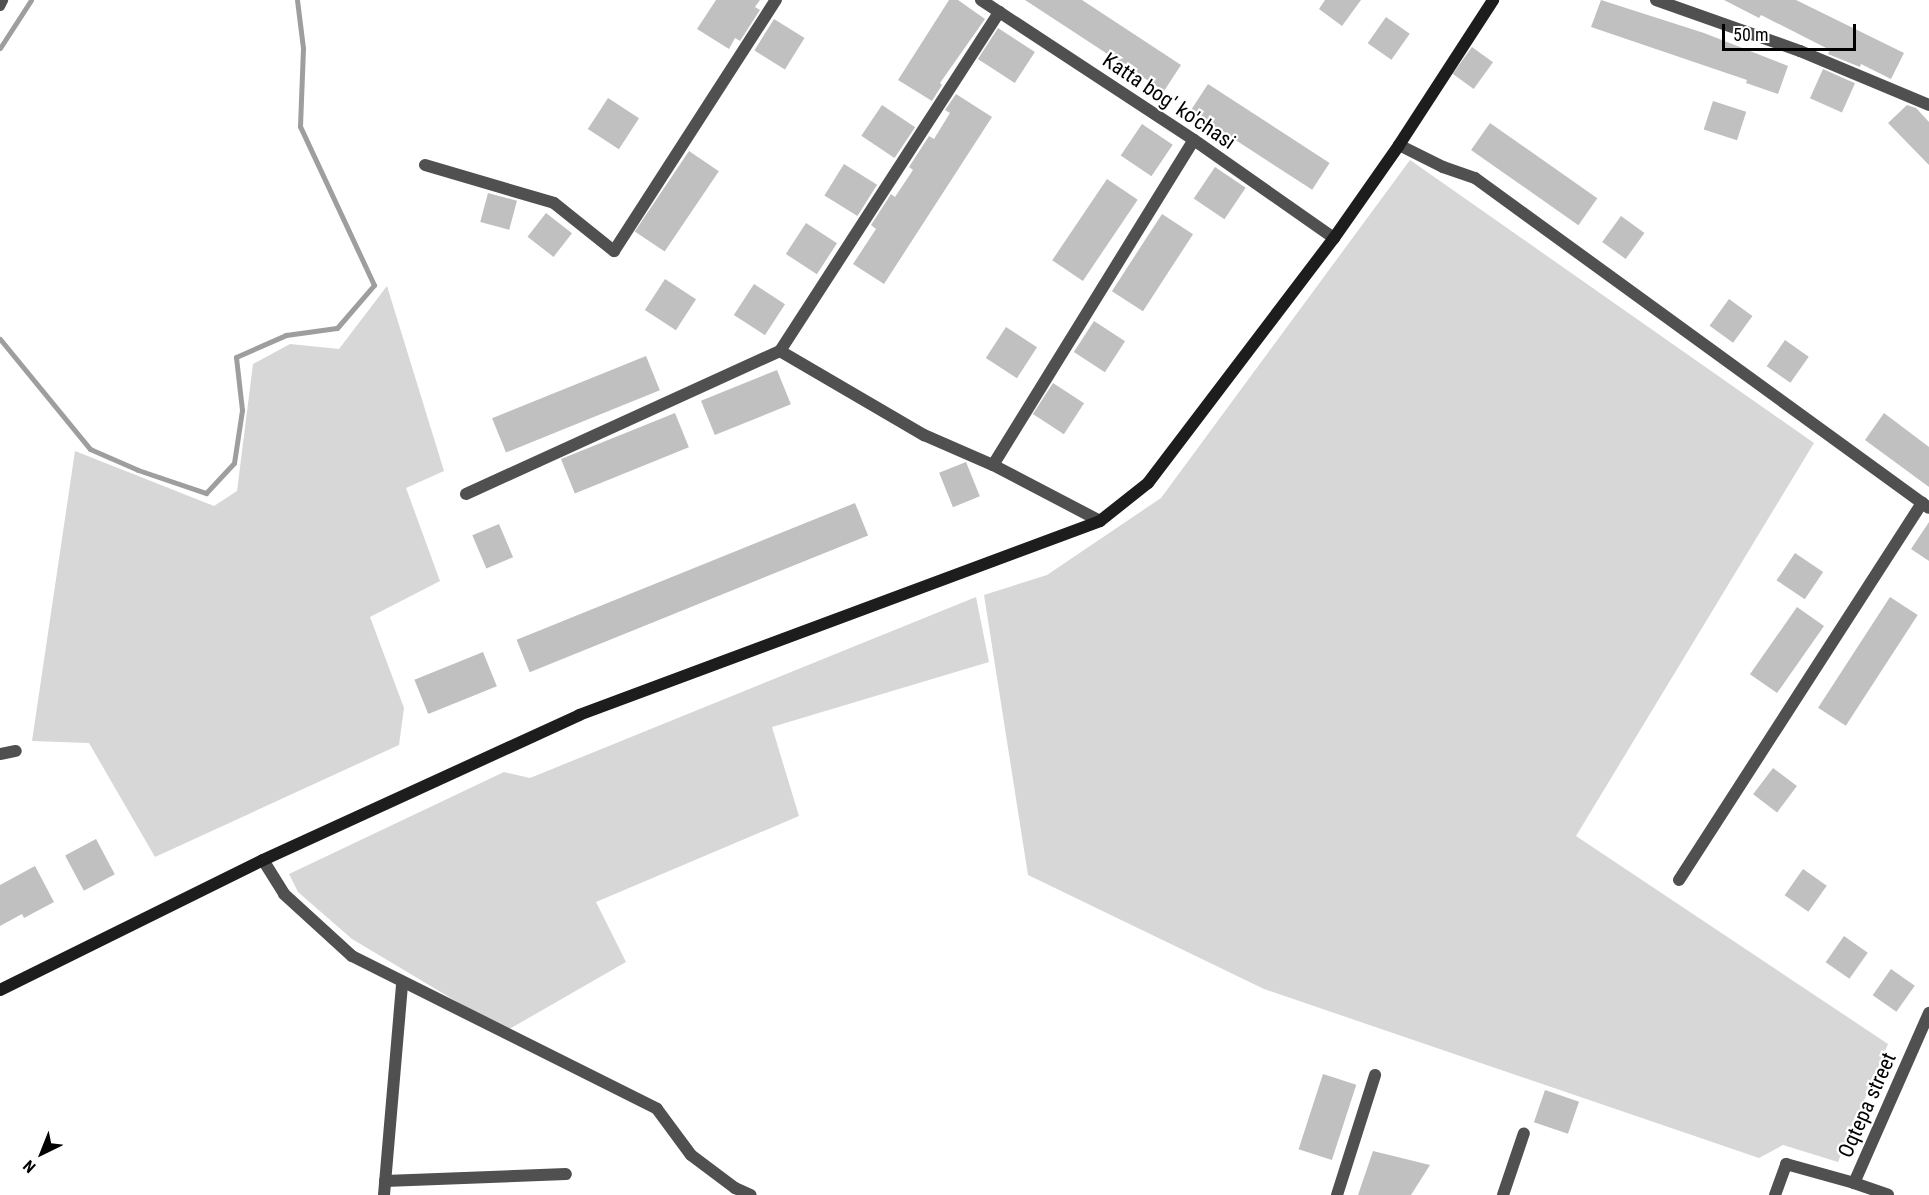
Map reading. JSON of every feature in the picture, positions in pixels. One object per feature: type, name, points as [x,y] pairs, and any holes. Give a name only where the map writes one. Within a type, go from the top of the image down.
[{"type":"main road","points":[[0,990],[262,860],[579,715],[1100,520],[1148,483],[1334,238],[1399,145],[1493,0]]},
{"type":"street","points":[[425,165],[554,203],[614,250],[776,0]]},
{"type":"street","name":"Katta bog' ko'chasi","points":[[981,0],[1194,141],[1334,238]]},
{"type":"street","points":[[1656,0],[1800,51],[1929,105]]},
{"type":"street","points":[[466,494],[780,351],[999,12]]},
{"type":"street","points":[[993,465],[1194,141]]},
{"type":"street","points":[[1399,145],[1443,167],[1475,178],[1926,505],[1679,880]]},
{"type":"street","points":[[780,351],[924,435],[993,465],[1100,520]]},
{"type":"street","points":[[0,754],[16,752]]},
{"type":"street","points":[[262,860],[284,894],[352,956],[657,1109],[691,1155],[734,1192],[751,1195]]},
{"type":"street","points":[[384,1195],[402,983]]},
{"type":"street","name":"Oqtepa street","points":[[1775,1195],[1786,1164],[1854,1184],[1929,1013]]},
{"type":"street","points":[[1337,1195],[1375,1075]]},
{"type":"street","points":[[1503,1195],[1524,1133]]},
{"type":"street","points":[[385,1181],[566,1174]]},
{"type":"street","points":[[1854,1184],[1888,1195]]},
{"type":"lane","points":[[0,6],[3,0]]},
{"type":"shaded area","points":[[1410,160],[1814,443],[1576,836],[1888,1044],[1838,1162],[1783,1145],[1759,1158],[1264,989],[1028,875],[984,595],[1047,575],[1161,498]]},
{"type":"shaded area","points":[[387,286],[444,471],[406,488],[440,581],[370,617],[404,708],[399,745],[155,857],[89,743],[32,741],[75,451],[214,506],[237,491],[253,364],[290,344],[339,349]]},
{"type":"shaded area","points":[[976,597],[989,662],[772,727],[799,816],[596,902],[626,962],[506,1031],[352,939],[298,892],[289,874],[504,772],[530,778]]},
{"type":"building","points":[[716,0],[760,0],[755,7],[760,10],[740,41],[735,38],[729,49],[697,29]]},
{"type":"building","points":[[949,0],[958,0],[985,19],[940,83],[942,85],[932,101],[898,80]]},
{"type":"building","points":[[1025,0],[1082,0],[1181,65],[1164,91]]},
{"type":"building","points":[[1325,0],[1361,0],[1342,26],[1319,9]]},
{"type":"building","points":[[1601,0],[1704,33],[1788,66],[1778,94],[1746,83],[1747,80],[1591,27]]},
{"type":"building","points":[[1724,0],[1796,0],[1904,53],[1891,79],[1861,64],[1860,67],[1828,54],[1830,50],[1761,15],[1759,18]]},
{"type":"building","points":[[1386,17],[1410,34],[1391,60],[1368,43]]},
{"type":"building","points":[[774,19],[805,38],[785,69],[754,50]]},
{"type":"building","points":[[998,28],[1035,52],[1015,83],[978,59]]},
{"type":"building","points":[[1472,47],[1493,62],[1474,89],[1453,74]]},
{"type":"building","points":[[1823,69],[1855,83],[1842,112],[1810,98]]},
{"type":"building","points":[[1208,84],[1330,163],[1312,190],[1191,111]]},
{"type":"building","points":[[956,94],[992,117],[884,284],[853,264],[876,229],[871,225],[891,194],[895,197],[913,170],[909,167],[929,136],[934,139],[950,113],[945,110]]},
{"type":"building","points":[[608,98],[639,118],[619,149],[588,129]]},
{"type":"building","points":[[1713,101],[1746,112],[1737,140],[1704,130]]},
{"type":"building","points":[[882,105],[915,127],[894,158],[861,136]]},
{"type":"building","points":[[1907,105],[1916,108],[1929,122],[1929,165],[1888,123]]},
{"type":"building","points":[[1490,123],[1597,198],[1578,225],[1471,150]]},
{"type":"building","points":[[1142,124],[1173,145],[1151,176],[1121,156]]},
{"type":"building","points":[[689,151],[719,171],[665,252],[635,231]]},
{"type":"building","points":[[844,164],[877,185],[857,216],[824,195]]},
{"type":"building","points":[[1215,167],[1246,188],[1224,219],[1194,199]]},
{"type":"building","points":[[1107,179],[1138,200],[1083,281],[1052,260]]},
{"type":"building","points":[[488,193],[517,201],[509,230],[480,222]]},
{"type":"building","points":[[546,213],[572,233],[554,257],[528,237]]},
{"type":"building","points":[[1162,214],[1193,234],[1143,311],[1112,291]]},
{"type":"building","points":[[1621,216],[1644,233],[1626,259],[1602,242]]},
{"type":"building","points":[[806,223],[837,243],[817,274],[786,254]]},
{"type":"building","points":[[665,279],[696,299],[676,330],[645,310]]},
{"type":"building","points":[[754,284],[785,304],[765,335],[734,315]]},
{"type":"building","points":[[1729,299],[1752,316],[1733,343],[1710,326]]},
{"type":"building","points":[[1094,321],[1125,341],[1105,372],[1074,352]]},
{"type":"building","points":[[1006,327],[1037,347],[1017,378],[986,358]]},
{"type":"building","points":[[1785,340],[1809,357],[1790,383],[1767,366]]},
{"type":"building","points":[[646,356],[660,390],[506,452],[492,418]]},
{"type":"building","points":[[777,370],[791,404],[715,435],[701,401]]},
{"type":"building","points":[[1053,383],[1084,403],[1064,434],[1033,414]]},
{"type":"building","points":[[675,413],[689,447],[575,493],[561,459]]},
{"type":"building","points":[[1884,413],[1929,447],[1929,487],[1865,440]]},
{"type":"building","points":[[966,462],[980,496],[953,507],[939,473]]},
{"type":"building","points":[[855,503],[868,535],[530,672],[517,640]]},
{"type":"building","points":[[1929,522],[1929,561],[1911,549]]},
{"type":"building","points":[[499,524],[513,557],[486,568],[472,535]]},
{"type":"building","points":[[1795,553],[1823,572],[1805,599],[1777,580]]},
{"type":"building","points":[[1890,597],[1918,615],[1846,726],[1818,708]]},
{"type":"building","points":[[1797,607],[1824,626],[1777,693],[1750,674]]},
{"type":"building","points":[[483,652],[497,686],[428,714],[414,680]]},
{"type":"building","points":[[1773,768],[1797,786],[1777,812],[1753,794]]},
{"type":"building","points":[[96,839],[115,874],[84,891],[65,855]]},
{"type":"building","points":[[35,866],[54,902],[24,918],[22,914],[0,926],[0,885]]},
{"type":"building","points":[[1803,869],[1827,886],[1808,912],[1785,895]]},
{"type":"building","points":[[1844,936],[1868,953],[1849,979],[1826,962]]},
{"type":"building","points":[[1891,969],[1915,986],[1896,1012],[1873,995]]},
{"type":"building","points":[[1323,1074],[1356,1085],[1332,1160],[1299,1149]]},
{"type":"building","points":[[1545,1090],[1579,1102],[1568,1134],[1534,1122]]},
{"type":"building","points":[[1373,1151],[1430,1165],[1411,1195],[1358,1195]]},
{"type":"waterway","points":[[0,48],[31,0]]},
{"type":"waterway","points":[[0,339],[90,449],[138,470],[206,493],[234,463],[242,410],[236,357],[286,335],[337,328],[374,285],[300,126],[303,48],[297,0]]}]
